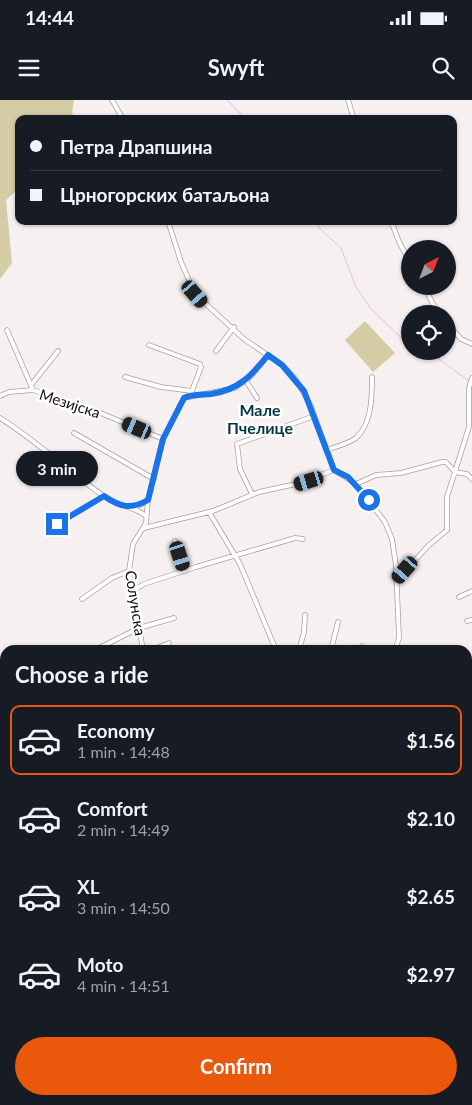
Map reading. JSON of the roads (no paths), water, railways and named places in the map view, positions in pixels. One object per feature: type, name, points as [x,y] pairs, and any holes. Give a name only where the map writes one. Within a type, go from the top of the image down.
[{"type":"street","points":[[112,100],[121,115]]},
{"type":"street","points":[[348,100],[353,115]]},
{"type":"street","points":[[169,225],[192,289],[204,305],[234,327],[244,338],[268,355],[294,378],[304,391],[334,470],[356,484],[385,522],[392,538],[396,566],[399,638],[397,645]]},
{"type":"street","points":[[393,225],[401,246]]},
{"type":"street","points":[[216,351],[234,327]]},
{"type":"street","name":"Мезијска","points":[[7,330],[33,390]]},
{"type":"street","points":[[456,333],[461,339],[472,344]]},
{"type":"street","name":"Солунска","points":[[143,645],[129,571],[133,544],[146,523],[148,500],[163,439],[184,398],[189,396],[192,391],[201,367],[200,364],[149,345]]},
{"type":"street","name":"Мезијска","points":[[31,385],[58,351]]},
{"type":"street","points":[[261,351],[262,363]]},
{"type":"street","points":[[189,396],[219,393],[235,388],[246,381],[268,355]]},
{"type":"street","points":[[125,377],[161,387],[192,391]]},
{"type":"street","points":[[326,450],[355,438],[361,432],[372,405],[372,377]]},
{"type":"street","points":[[246,381],[257,398]]},
{"type":"street","points":[[396,581],[429,544],[447,530],[447,497],[469,427],[471,381]]},
{"type":"street","name":"Мезијска","points":[[0,396],[9,392],[33,390],[98,412],[163,439]]},
{"type":"street","points":[[252,494],[240,469],[237,444],[314,416]]},
{"type":"street","points":[[0,418],[20,430],[69,471],[117,505],[136,507],[146,516]]},
{"type":"street","points":[[74,433],[154,479]]},
{"type":"street","points":[[356,484],[376,475],[401,473],[442,462],[446,462],[455,472],[467,474],[472,479]]},
{"type":"street","points":[[142,529],[209,512],[252,494],[296,484],[334,470]]},
{"type":"street","points":[[57,524],[104,496]]},
{"type":"street","points":[[136,507],[148,500]]},
{"type":"street","points":[[209,512],[235,556],[274,645]]},
{"type":"street","points":[[134,590],[144,584],[185,571],[295,538],[303,539]]},
{"type":"street","points":[[175,541],[185,571]]},
{"type":"street","points":[[396,566],[405,570]]},
{"type":"street","points":[[82,599],[112,578],[129,571]]},
{"type":"street","points":[[459,597],[472,591]]},
{"type":"street","points":[[300,645],[304,632],[305,615]]},
{"type":"street","points":[[104,645],[139,628],[174,618]]},
{"type":"street","points":[[332,645],[338,622]]},
{"type":"street","points":[[164,645],[169,643]]},
{"type":"waterway","points":[[227,100],[242,115]]},
{"type":"waterway","points":[[318,225],[341,248],[356,287],[371,309],[401,337]]},
{"type":"waterway","points":[[440,360],[469,381]]},
{"type":"district","name":"Мале Пчелице","points":[[260,418]]}]
